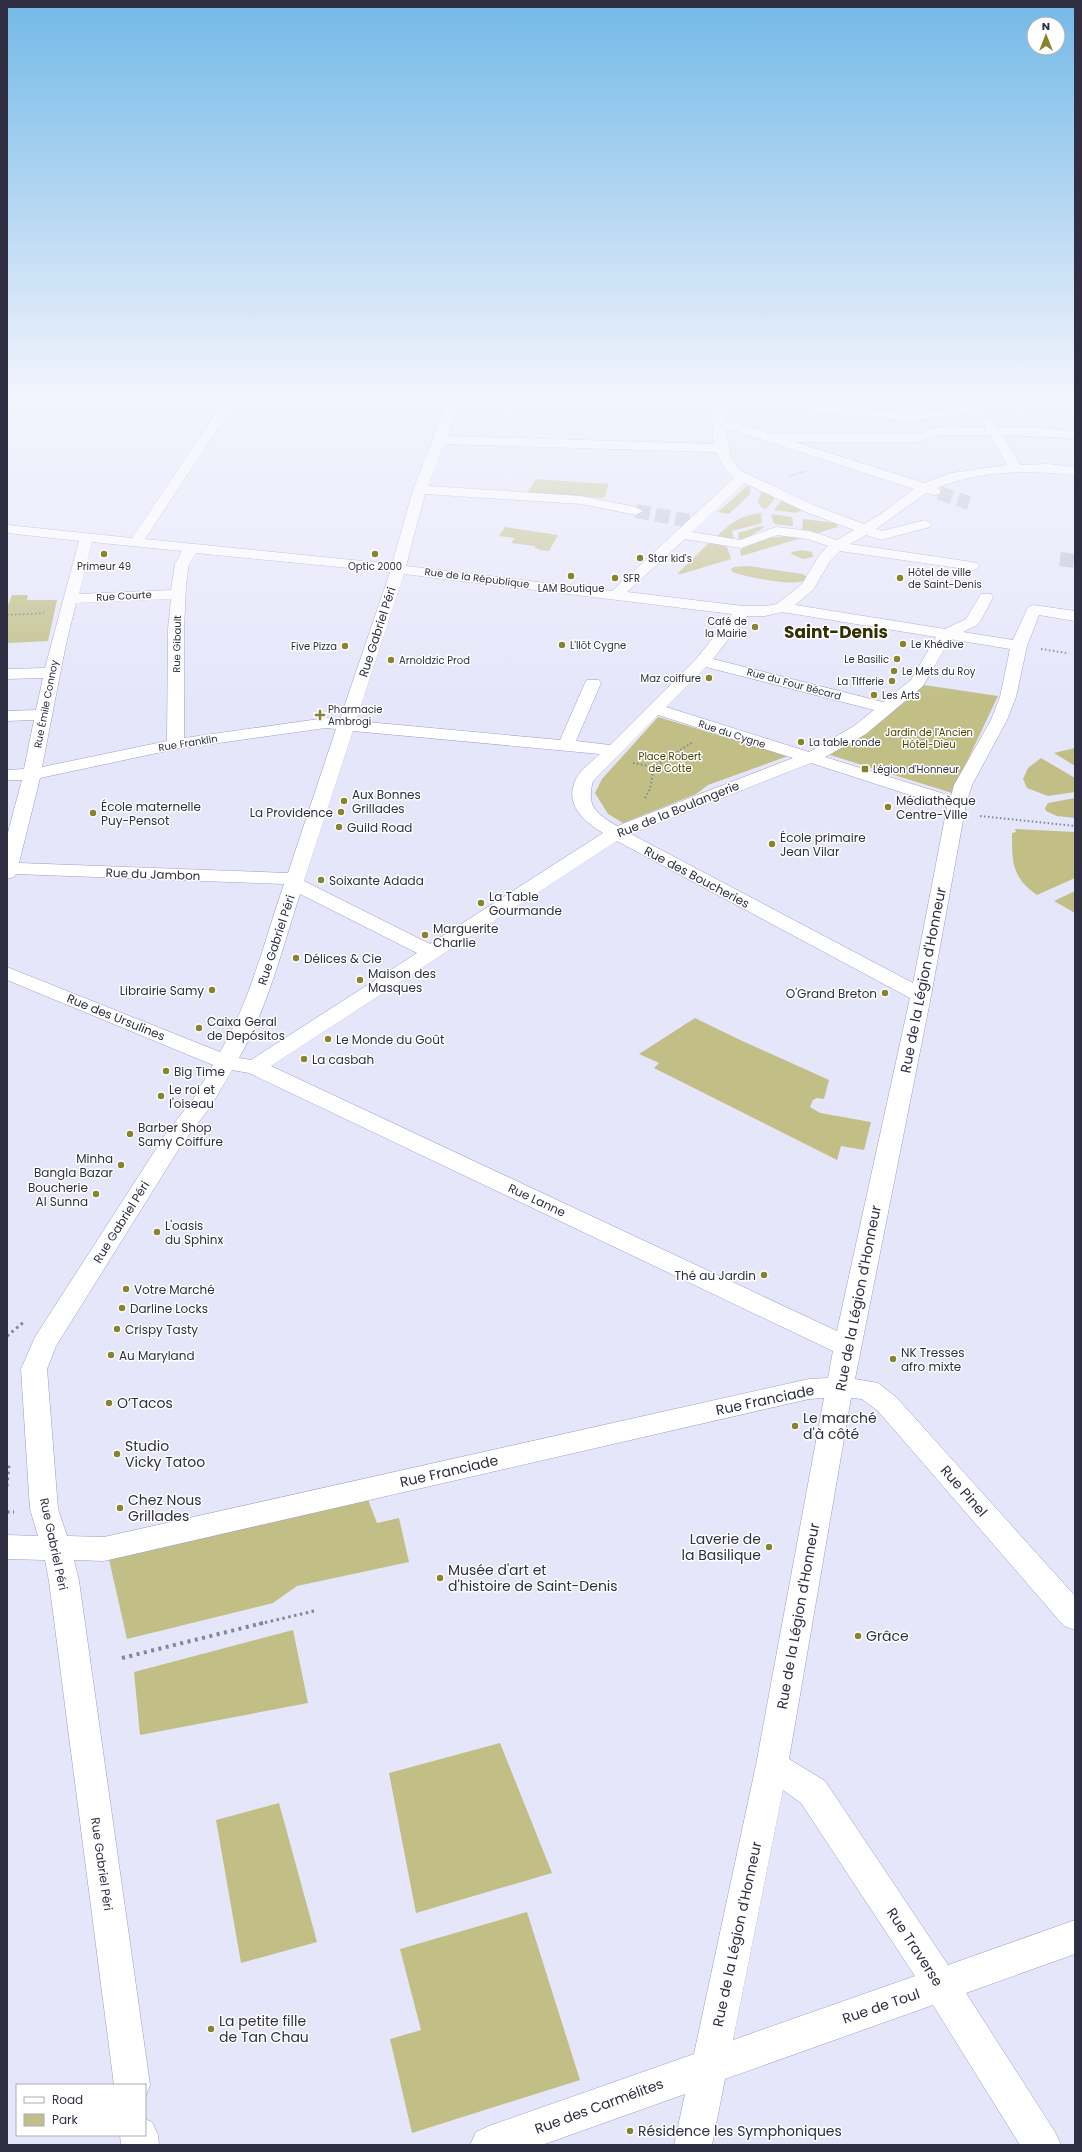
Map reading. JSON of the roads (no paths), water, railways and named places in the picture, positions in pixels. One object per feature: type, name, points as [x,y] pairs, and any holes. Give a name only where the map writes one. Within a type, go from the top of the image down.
[{"type":"street","points":[[137,541],[165,498]]},
{"type":"street","name":"Rue Gabriel Péri","points":[[132,2084],[65,1589],[57,1549],[44,1509],[34,1369],[44,1344],[173,1140],[203,1101],[242,1034],[251,1012],[295,881],[398,569],[418,498]]},
{"type":"street","points":[[556,498],[581,500],[636,511]]},
{"type":"street","points":[[616,595],[720,498]]},
{"type":"street","points":[[791,498],[862,530],[881,536],[925,524]]},
{"type":"street","points":[[782,606],[808,587],[824,559],[837,546],[886,517],[910,498]]},
{"type":"street","name":"Rue de la République","points":[[7,529],[137,541],[398,569],[743,611],[765,611],[782,606],[945,635],[1019,646]]},
{"type":"street","points":[[682,534],[741,544],[776,531],[810,535],[837,546],[972,566]]},
{"type":"street","name":"Rue Émile Connoy","points":[[8,870],[32,774],[52,673],[87,536]]},
{"type":"street","name":"Rue Gibault","points":[[176,744],[178,594],[182,564],[192,547]]},
{"type":"street","name":"Rue Courte","points":[[68,606],[178,594]]},
{"type":"street","points":[[945,635],[972,622],[986,597]]},
{"type":"street","name":"Rue de la Légion d'Honneur","points":[[693,2145],[772,1766],[828,1445],[847,1347],[922,996],[956,809],[963,785],[999,720],[1008,697],[1019,646],[1033,610],[1075,616]]},
{"type":"street","points":[[346,726],[613,750],[656,709],[703,660],[743,611]]},
{"type":"street","name":"Rue de la Boulangerie","points":[[255,1067],[616,833],[809,758],[830,748],[860,730],[917,683],[945,635]]},
{"type":"street","name":"Rue du Four Bécard","points":[[703,660],[886,708]]},
{"type":"street","points":[[7,674],[52,673]]},
{"type":"street","points":[[566,746],[593,683]]},
{"type":"street","name":"Rue du Cygne","points":[[656,709],[809,758],[956,809]]},
{"type":"street","points":[[7,716],[44,715]]},
{"type":"street","name":"Rue Franklin","points":[[7,775],[32,774],[176,744],[326,723],[346,726]]},
{"type":"street","name":"Rue des Boucheries","points":[[613,750],[585,779],[582,792],[582,804],[589,813],[616,833],[922,996]]},
{"type":"street","name":"Rue du Jambon","points":[[8,870],[295,881],[432,953]]},
{"type":"street","name":"Rue des Ursulines","points":[[7,973],[225,1062]]},
{"type":"street","name":"Rue Lanne","points":[[225,1062],[255,1067],[847,1347]]},
{"type":"street","name":"Rue Franciade","points":[[7,1547],[104,1549],[810,1389],[840,1387]]},
{"type":"street","name":"Rue Pinel","points":[[840,1387],[869,1390],[887,1404],[1075,1617]]},
{"type":"street","name":"Rue Traverse","points":[[772,1766],[813,1792],[941,1985],[1042,2145]]},
{"type":"street","name":"Rue de Toul","points":[[709,2067],[1075,1937]]},
{"type":"street","name":"Rue des Carmélites","points":[[489,2145],[709,2067]]},
{"type":"tunnel","points":[[955,498],[969,503]]},
{"type":"tunnel","points":[[636,511],[695,522]]},
{"type":"tunnel","points":[[1060,559],[1075,561]]},
{"type":"place","name":"Primeur 49","points":[[104,554]]},
{"type":"place","name":"Optic 2000","points":[[375,554]]},
{"type":"place","name":"Star kid's","points":[[640,558]]},
{"type":"place","name":"LAM Boutique","points":[[571,576]]},
{"type":"place","name":"SFR","points":[[615,578]]},
{"type":"place","name":"Hôtel de ville de Saint-Denis","points":[[900,578]]},
{"type":"place","name":"Café de la Mairie","points":[[755,627]]},
{"type":"place","name":"Le Khédive","points":[[903,644]]},
{"type":"place","name":"L'Ilôt Cygne","points":[[562,645]]},
{"type":"place","name":"Five Pizza","points":[[345,646]]},
{"type":"place","name":"Le Basilic","points":[[897,659]]},
{"type":"place","name":"Arnoldzic Prod","points":[[391,660]]},
{"type":"place","name":"Le Mets du Roy","points":[[894,671]]},
{"type":"place","name":"Maz coiffure","points":[[709,678]]},
{"type":"place","name":"La TIfferie","points":[[892,681]]},
{"type":"place","name":"Les Arts","points":[[874,695]]},
{"type":"place","name":"Pharmacie Ambrogi","points":[[320,715]]},
{"type":"place","name":"La table ronde","points":[[801,742]]},
{"type":"place","name":"Légion d'Honneur","points":[[865,769]]},
{"type":"place","name":"Aux Bonnes Grillades","points":[[344,801]]},
{"type":"place","name":"Médiathèque Centre-Ville","points":[[888,807]]},
{"type":"place","name":"La Providence","points":[[341,812]]},
{"type":"place","name":"École maternelle Puy-Pensot","points":[[93,813]]},
{"type":"place","name":"Guild Road","points":[[339,827]]},
{"type":"place","name":"École primaire Jean Vilar","points":[[772,844]]},
{"type":"place","name":"Soixante Adada","points":[[321,880]]},
{"type":"place","name":"La Table Gourmande","points":[[481,903]]},
{"type":"place","name":"Marguerite Charlie","points":[[425,935]]},
{"type":"place","name":"Délices & Cie","points":[[296,958]]},
{"type":"place","name":"Maison des Masques","points":[[360,980]]},
{"type":"place","name":"Librairie Samy","points":[[212,990]]},
{"type":"place","name":"O'Grand Breton","points":[[885,993]]},
{"type":"place","name":"Caixa Geral de Depósitos","points":[[199,1028]]},
{"type":"place","name":"Le Monde du Goût","points":[[328,1039]]},
{"type":"place","name":"La casbah","points":[[304,1059]]},
{"type":"place","name":"Big Time","points":[[166,1071]]},
{"type":"place","name":"Le roi et l'oiseau","points":[[161,1096]]},
{"type":"place","name":"Barber Shop Samy Coiffure","points":[[130,1134]]},
{"type":"place","name":"Minha Bangla Bazar","points":[[121,1165]]},
{"type":"place","name":"Boucherie Al Sunna","points":[[96,1194]]},
{"type":"place","name":"L'oasis du Sphinx","points":[[157,1232]]},
{"type":"place","name":"Thé au Jardin","points":[[764,1275]]},
{"type":"place","name":"Votre Marché","points":[[126,1289]]},
{"type":"place","name":"Darline Locks","points":[[122,1308]]},
{"type":"place","name":"Crispy Tasty","points":[[117,1329]]},
{"type":"place","name":"Au Maryland","points":[[111,1355]]},
{"type":"place","name":"NK Tresses afro mixte","points":[[893,1359]]},
{"type":"place","name":"O’Tacos","points":[[109,1403]]},
{"type":"place","name":"Le marché d'à côté","points":[[795,1426]]},
{"type":"place","name":"Studio Vicky Tatoo","points":[[117,1454]]},
{"type":"place","name":"Chez Nous Grillades","points":[[120,1508]]},
{"type":"place","name":"Laverie de la Basilique","points":[[769,1547]]},
{"type":"place","name":"Musée d'art et d'histoire de Saint-Denis","points":[[440,1578]]},
{"type":"place","name":"Grâce","points":[[858,1636]]},
{"type":"place","name":"La petite fille de Tan Chau","points":[[211,2029]]},
{"type":"place","name":"Résidence les Symphoniques","points":[[630,2131]]},
{"type":"district","name":"Saint-Denis","points":[[836,632]]},
{"type":"park label","name":"Jardin de l'Ancien Hôtel-Dieu","points":[[929,738]]},
{"type":"park label","name":"Place Robert de Cotte","points":[[670,762]]}]
